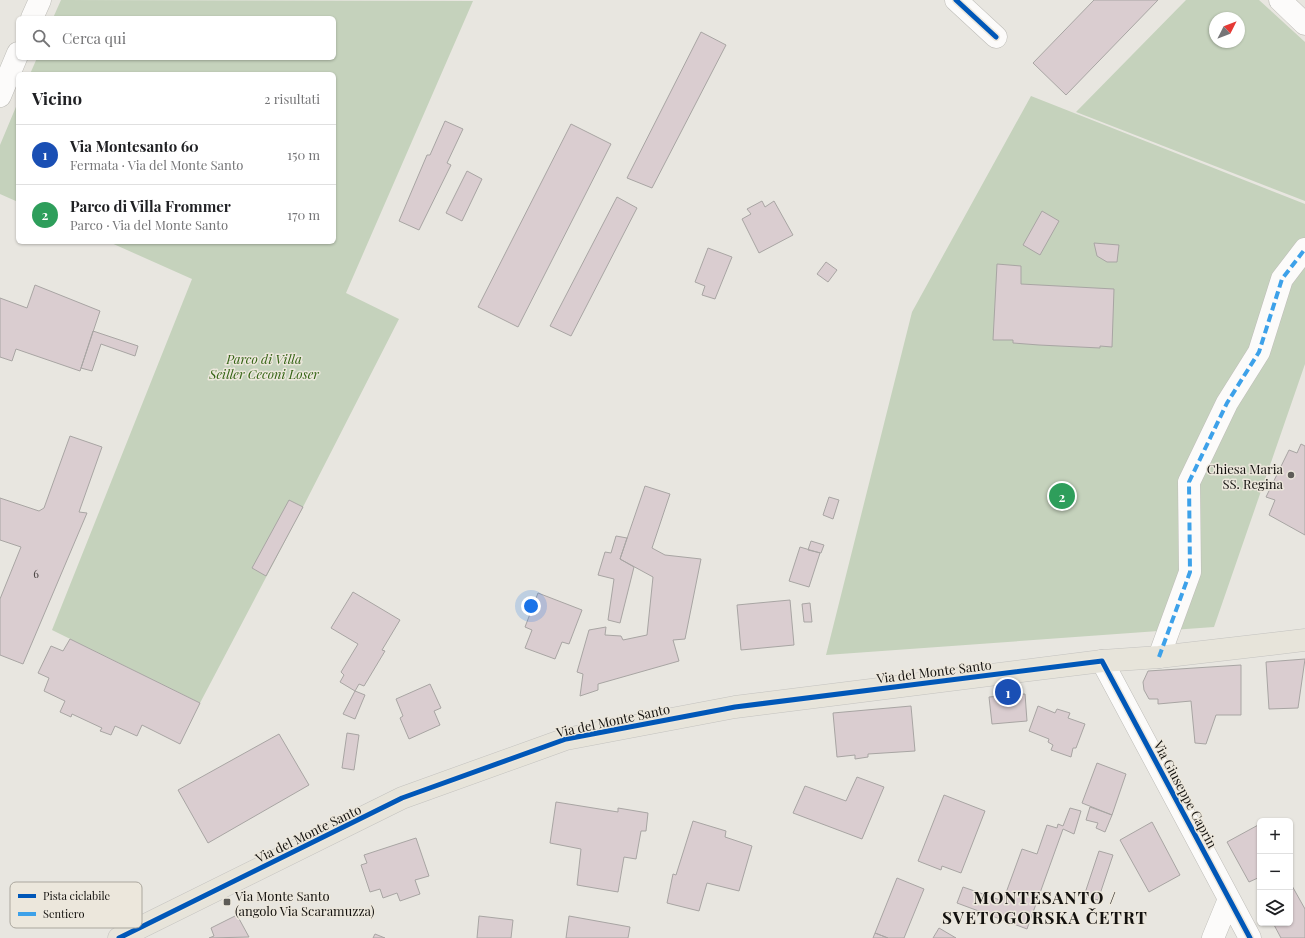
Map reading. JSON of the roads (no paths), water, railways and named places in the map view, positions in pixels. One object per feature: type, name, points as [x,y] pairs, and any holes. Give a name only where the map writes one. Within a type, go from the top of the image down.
[{"type":"main road","name":"Via del Monte Santo","points":[[142,927],[402,798],[566,739],[735,707],[1102,661],[1159,657],[1305,640]]},
{"type":"main road","name":"Via del Monte Santo","points":[[119,938],[139,928]]},
{"type":"street","points":[[33,16],[40,0]]},
{"type":"street","points":[[956,0],[996,37]]},
{"type":"street","points":[[1280,0],[1305,24]]},
{"type":"street","points":[[0,96],[16,58]]},
{"type":"street","points":[[1159,657],[1190,572],[1189,482],[1227,404],[1259,352],[1282,279],[1305,249]]},
{"type":"street","name":"Via Giuseppe Caprin","points":[[1102,661],[1250,938]]},
{"type":"street","points":[[1212,938],[1229,899]]},
{"type":"place","name":"Chiesa Maria SS. Regina","points":[[1291,475]]},
{"type":"place","name":"Parco di Villa Frommer","points":[[1062,496]]},
{"type":"place","name":"Via Montesanto 60","points":[[1008,692]]},
{"type":"place","name":"Via Monte Santo (angolo Via Scaramuzza)","points":[[227,902]]},
{"type":"district","name":"MONTESANTO / SVETOGORSKA ČETRT","points":[[1045,907]]},
{"type":"park label","name":"Parco di Villa Seiller Ceconi Loser","points":[[264,366]]}]
